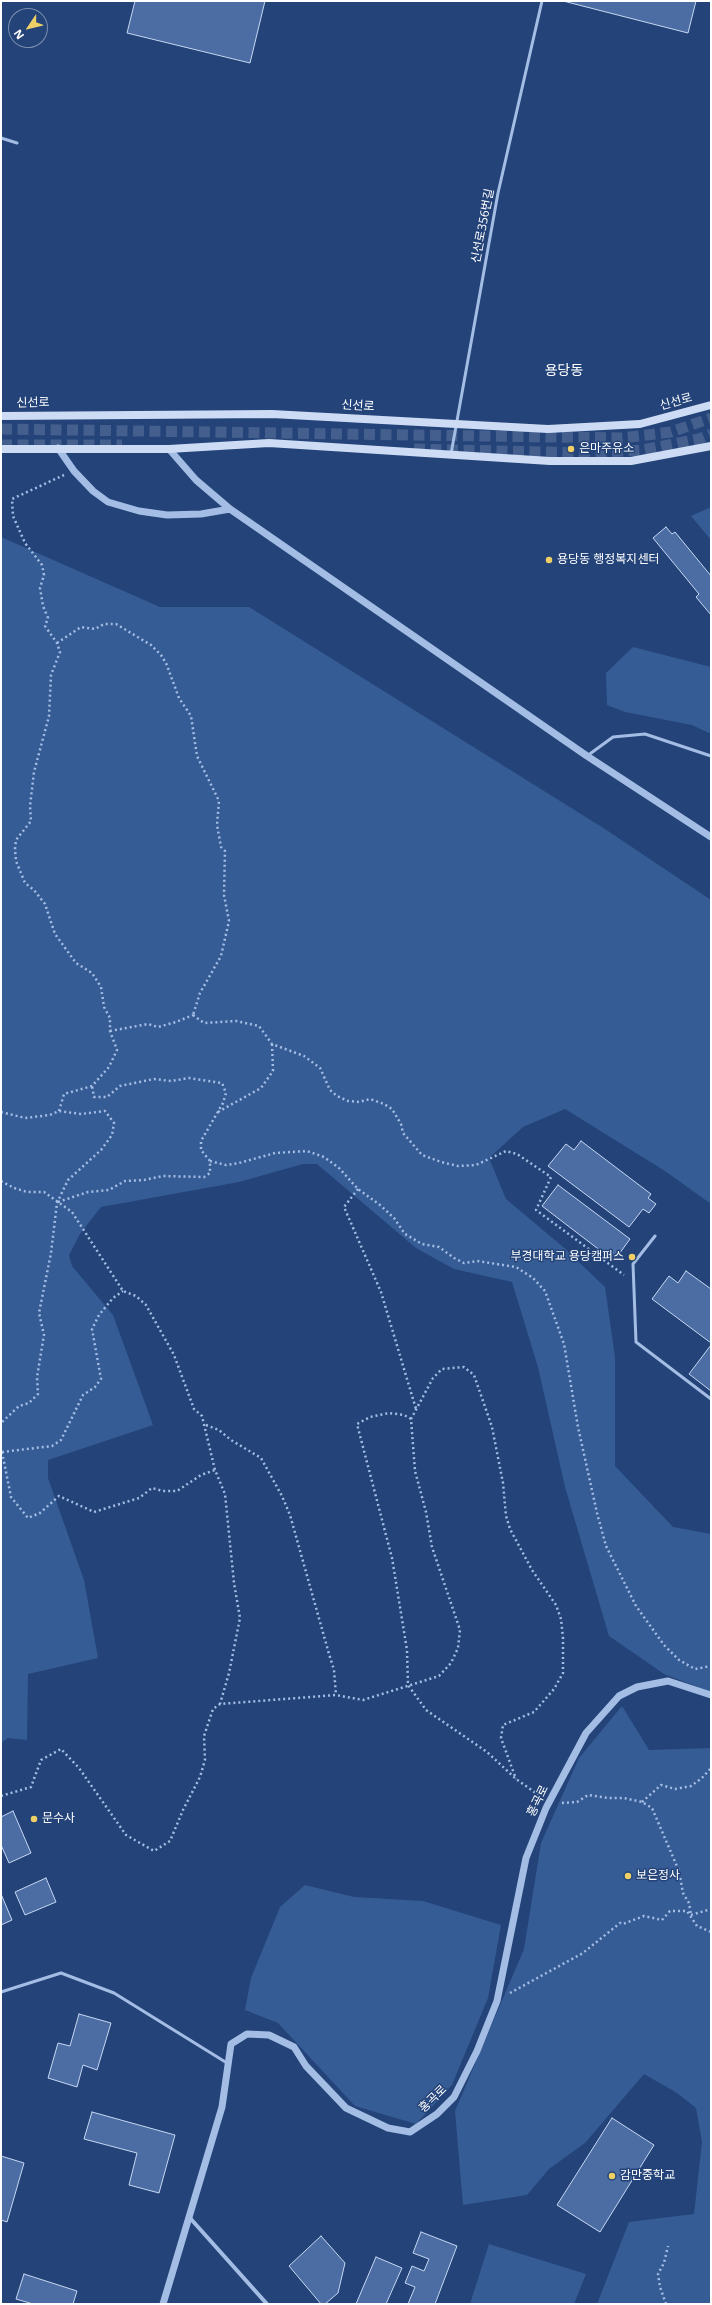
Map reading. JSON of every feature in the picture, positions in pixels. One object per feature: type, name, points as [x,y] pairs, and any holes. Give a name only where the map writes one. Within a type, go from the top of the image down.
[{"type":"main road","name":"신선로","points":[[1,416],[272,414],[548,429],[614,427],[640,424],[711,405]]},
{"type":"main road","points":[[1,449],[169,449],[269,442],[450,456],[550,461],[631,461],[711,446]]},
{"type":"street","points":[[58,448],[74,471],[93,491],[108,502],[139,511],[174,515],[201,514],[230,508]]},
{"type":"street","points":[[169,449],[196,480],[230,508],[587,756],[711,837]]},
{"type":"street","name":"홍곡로","points":[[163,2304],[222,2107],[227,2063],[231,2044],[247,2034],[269,2035],[294,2047],[306,2066],[346,2108],[388,2128],[410,2132],[437,2114],[454,2097],[477,2051],[497,2001],[526,1858],[551,1799],[586,1733],[619,1696],[636,1687],[668,1681],[711,1695]]},
{"type":"street","points":[[190,2218],[267,2304]]},
{"type":"lane","name":"신선로356번길","points":[[450,456],[498,193],[542,1]]},
{"type":"lane","points":[[1,138],[17,143]]},
{"type":"lane","points":[[587,756],[613,736],[645,734],[711,756]]},
{"type":"lane","points":[[655,1236],[633,1264],[636,1342],[711,1398]]},
{"type":"lane","points":[[1,1992],[61,1973],[114,1993],[227,2063]]},
{"type":"path","points":[[59,1111],[64,1094],[92,1086],[110,1067],[117,1050],[110,1031],[110,1018],[104,1007],[101,987],[92,973],[76,963],[64,949],[55,934],[45,904],[34,890],[25,883],[16,861],[16,840],[32,821],[30,806],[34,772],[49,716],[51,675],[60,652],[57,643],[45,626],[48,618],[43,606],[40,588],[44,575],[42,565],[25,543],[13,516],[12,498],[74,471]]},
{"type":"path","points":[[57,643],[81,627],[95,629],[104,624],[116,624],[151,645],[161,655],[166,663],[179,698],[190,716],[197,756],[219,800],[217,825],[221,847],[225,851],[224,895],[230,921],[221,956],[200,993],[193,1015],[158,1027],[148,1024],[110,1031]]},
{"type":"path","points":[[193,1015],[204,1022],[236,1021],[259,1026],[272,1044],[304,1056],[320,1068],[330,1090],[337,1096],[348,1101],[359,1102],[370,1099],[384,1104],[392,1109],[400,1124],[403,1134],[422,1155],[458,1166],[476,1165],[506,1151],[521,1156],[551,1177],[536,1210],[634,1282]]},
{"type":"path","points":[[217,1113],[261,1088],[273,1071],[272,1044]]},
{"type":"path","points":[[57,1203],[88,1192],[108,1190],[125,1181],[144,1180],[163,1176],[204,1177],[210,1173],[210,1161],[201,1150],[201,1141],[217,1113],[226,1093],[222,1083],[189,1078],[171,1082],[154,1079],[120,1086],[106,1097],[94,1098],[92,1086]]},
{"type":"path","points":[[1,1112],[25,1118],[50,1115],[59,1111],[81,1114],[105,1111],[114,1123],[112,1135],[101,1150],[68,1180],[57,1203],[51,1253],[39,1313],[44,1335],[37,1377],[38,1394],[29,1403],[19,1406],[1,1423]]},
{"type":"path","points":[[210,1161],[226,1164],[239,1163],[275,1153],[307,1151],[324,1157],[339,1168],[358,1190],[380,1205],[394,1218],[405,1234],[422,1244],[439,1247],[464,1263],[477,1261],[516,1266],[533,1278],[545,1291],[564,1344],[578,1427],[606,1546],[636,1606],[664,1645],[679,1660],[696,1669],[711,1666]]},
{"type":"path","points":[[1,1181],[14,1188],[27,1192],[44,1192],[57,1203],[72,1212],[123,1291],[136,1296],[146,1305],[174,1355],[194,1409],[202,1416],[206,1425],[215,1470],[226,1500],[234,1583],[240,1618],[229,1673],[220,1704]]},
{"type":"path","points":[[358,1190],[344,1207],[381,1292],[416,1409]]},
{"type":"path","points":[[123,1291],[113,1298],[99,1315],[92,1329],[101,1378],[95,1387],[83,1395],[61,1440],[52,1446],[1,1452],[10,1497],[28,1518],[40,1513],[59,1496],[94,1512],[139,1498],[152,1488],[163,1491],[177,1491],[201,1475],[215,1470]]},
{"type":"path","points":[[1,1796],[31,1787],[41,1760],[61,1749],[79,1768],[126,1835],[154,1851],[170,1840],[200,1777],[205,1760],[204,1736],[213,1709],[220,1704],[336,1695],[363,1700],[439,1676],[451,1663],[458,1648],[460,1630],[432,1547],[423,1498],[415,1471],[411,1419],[433,1378],[442,1369],[464,1367],[474,1375],[492,1427],[503,1483],[506,1516],[510,1529],[532,1570],[556,1605],[561,1619],[564,1653],[563,1673],[554,1689],[534,1712],[503,1726],[501,1738],[516,1779]]},
{"type":"path","points":[[411,1419],[404,1415],[389,1413],[370,1417],[357,1424],[392,1558],[407,1650],[408,1685],[426,1710],[486,1752],[516,1779],[544,1799],[551,1799],[562,1803],[577,1802],[588,1795],[609,1798],[624,1798],[642,1802],[652,1808],[679,1871],[682,1893],[690,1903],[691,1914],[697,1926],[711,1932]]},
{"type":"path","points":[[206,1425],[219,1430],[231,1440],[261,1458],[282,1496],[290,1515],[334,1670],[336,1695]]},
{"type":"path","points":[[642,1802],[661,1785],[675,1789],[691,1786],[702,1778],[711,1768]]},
{"type":"path","points":[[497,2001],[583,1953],[620,1923],[624,1924],[644,1916],[662,1920],[670,1911],[687,1911],[691,1914],[711,1910]]},
{"type":"path","points":[[666,2304],[660,2287],[658,2274],[664,2263],[668,2246]]},
{"type":"shaded area","points":[[711,507],[711,540],[691,516]]},
{"type":"shaded area","points":[[1,537],[160,607],[249,607],[605,829],[711,900],[711,1204],[665,1171],[565,1109],[523,1127],[489,1158],[506,1199],[562,1246],[605,1287],[615,1357],[615,1466],[673,1527],[711,1534],[711,1692],[664,1674],[609,1636],[565,1487],[538,1367],[512,1282],[454,1269],[416,1248],[317,1164],[303,1164],[239,1182],[101,1207],[80,1234],[69,1255],[72,1266],[113,1315],[153,1425],[48,1460],[48,1478],[84,1580],[98,1658],[28,1674],[27,1740],[8,1738],[1,1743]]},
{"type":"shaded area","points":[[633,647],[711,667],[711,734],[692,725],[625,712],[607,705],[606,673]]},
{"type":"shaded area","points":[[622,1706],[649,1750],[711,1748],[711,2304],[597,2304],[629,2222],[694,2214],[702,2142],[696,2108],[677,2093],[644,2074],[585,2143],[549,2169],[527,2195],[463,2205],[455,2111],[524,1949],[541,1843],[579,1758]]},
{"type":"shaded area","points":[[305,1885],[354,1897],[423,1901],[501,1925],[488,1998],[452,2085],[416,2124],[355,2106],[278,2023],[245,2010],[251,1978],[280,1907]]},
{"type":"shaded area","points":[[489,2244],[586,2274],[574,2304],[470,2304]]},
{"type":"building","points":[[135,1],[265,1],[250,63],[127,33]]},
{"type":"building","points":[[563,1],[696,1],[688,33]]},
{"type":"building","points":[[666,527],[672,534],[675,532],[711,576],[711,615],[696,597],[699,594],[653,538]]},
{"type":"building","points":[[581,1141],[651,1194],[648,1198],[656,1204],[649,1213],[643,1209],[629,1227],[548,1166],[566,1144],[574,1150]]},
{"type":"building","points":[[558,1185],[630,1239],[614,1261],[542,1206]]},
{"type":"building","points":[[686,1271],[711,1289],[711,1343],[652,1299],[669,1276],[678,1283]]},
{"type":"building","points":[[711,1345],[711,1391],[689,1374]]},
{"type":"building","points":[[13,1811],[31,1853],[9,1863],[1,1845],[1,1817]]},
{"type":"building","points":[[46,1878],[56,1902],[25,1915],[15,1892]]},
{"type":"building","points":[[1,1894],[12,1920],[1,1925]]},
{"type":"building","points":[[79,2014],[111,2023],[97,2070],[83,2065],[77,2087],[48,2078],[58,2043],[70,2046]]},
{"type":"building","points":[[92,2112],[175,2135],[159,2193],[129,2185],[137,2153],[84,2139]]},
{"type":"building","points":[[612,2118],[654,2145],[600,2232],[557,2205]]},
{"type":"building","points":[[1,2156],[24,2163],[7,2222],[1,2220]]},
{"type":"building","points":[[421,2232],[457,2246],[435,2304],[408,2304],[415,2287],[405,2283],[412,2266],[424,2271],[429,2259],[413,2253]]},
{"type":"building","points":[[321,2236],[345,2263],[338,2293],[325,2304],[321,2304],[289,2266]]},
{"type":"building","points":[[376,2257],[402,2268],[386,2304],[356,2304]]},
{"type":"building","points":[[24,2274],[77,2291],[73,2304],[33,2304],[16,2299]]},
{"type":"tunnel","points":[[1,429],[622,438],[671,432],[711,418]]},
{"type":"tunnel","points":[[414,449],[590,453],[642,450],[699,439],[711,434]]},
{"type":"tunnel","points":[[1,445],[122,445]]},
{"type":"place","name":"은마주유소","points":[[571,449]]},
{"type":"place","name":"용당동 행정복지센터","points":[[549,560]]},
{"type":"place","name":"부경대학교 용당캠퍼스","points":[[632,1257]]},
{"type":"place","name":"문수사","points":[[34,1819]]},
{"type":"place","name":"보은정사","points":[[628,1876]]},
{"type":"place","name":"감만중학교","points":[[612,2176]]},
{"type":"district","name":"용당동","points":[[564,371]]}]
